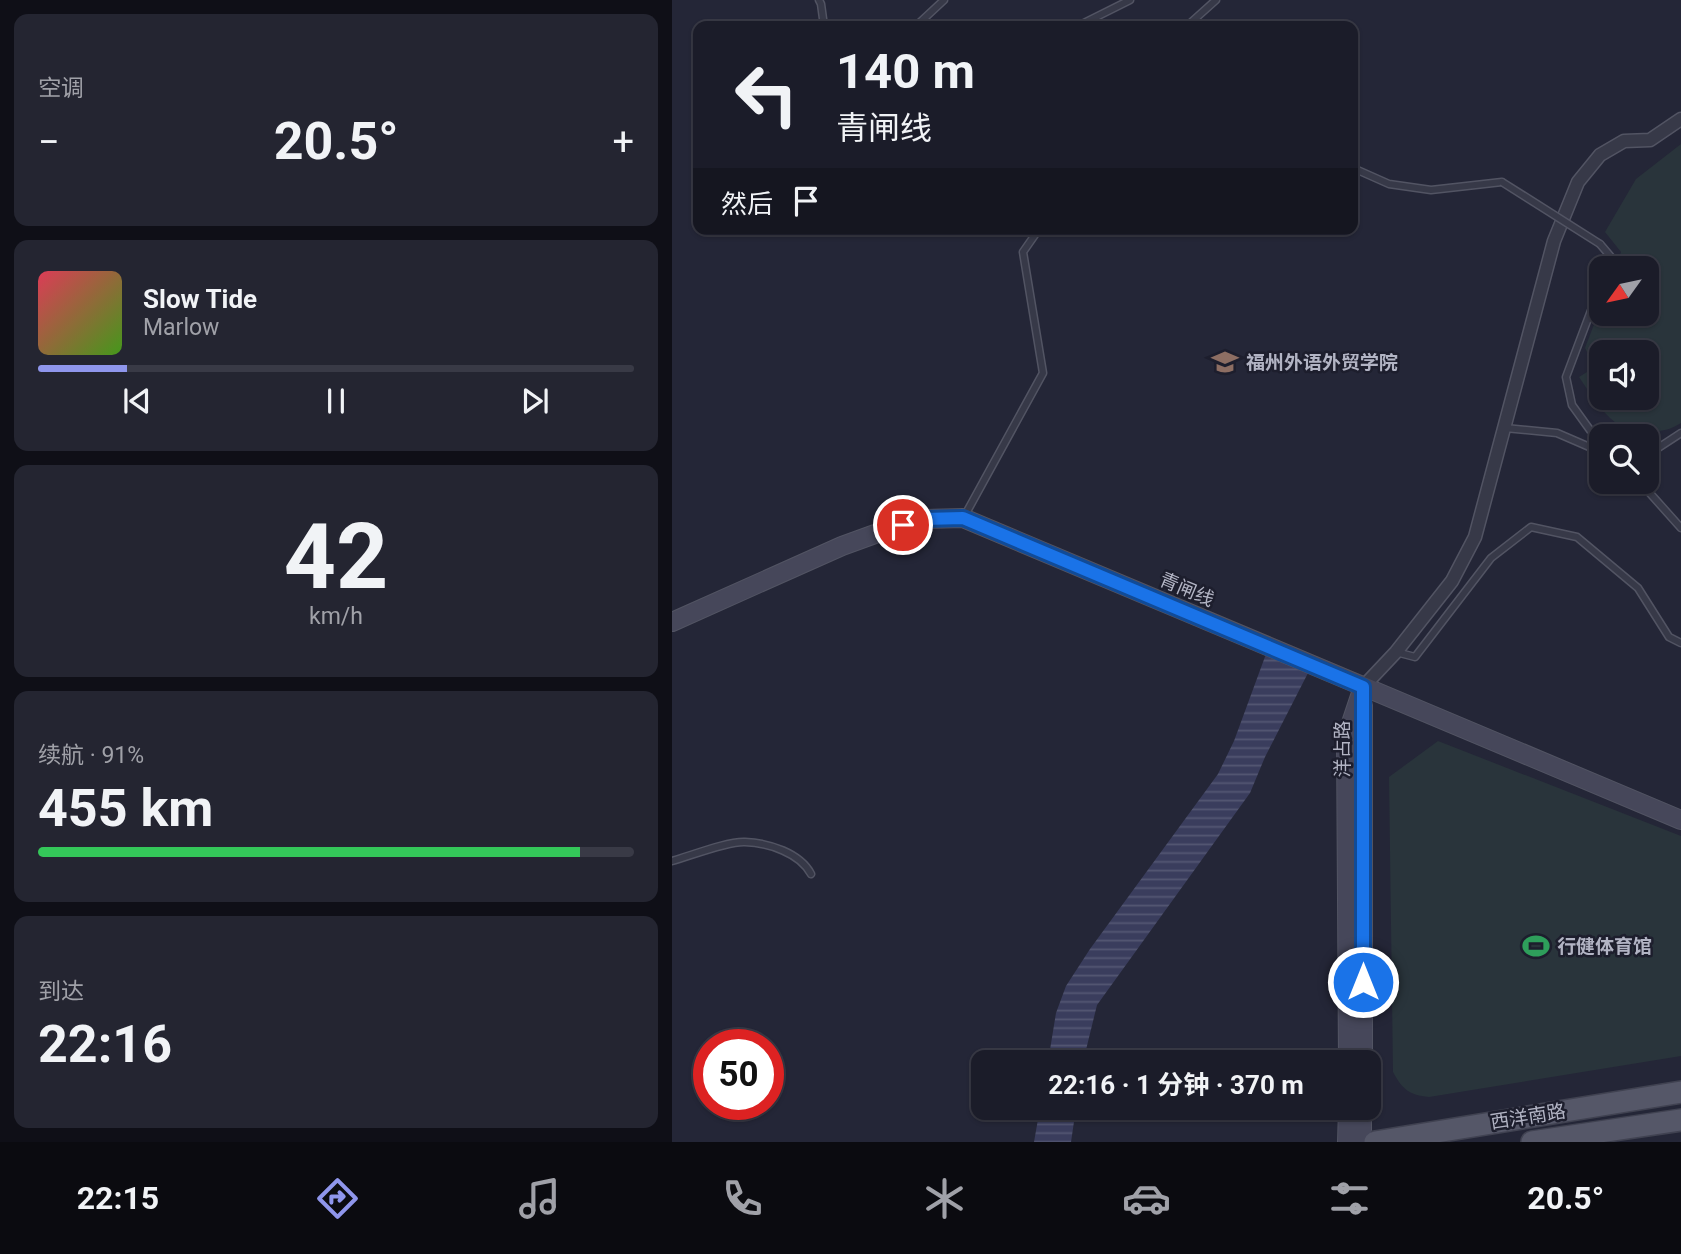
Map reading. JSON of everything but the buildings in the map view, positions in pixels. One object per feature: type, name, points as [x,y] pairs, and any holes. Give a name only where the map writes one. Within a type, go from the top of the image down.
[{"type":"main road","name":"青闸线","points":[[672,622],[842,546],[924,519],[963,518],[1681,820]]},
{"type":"main road","name":"洋占路","points":[[1348,1050],[1346,738],[1363,687]]},
{"type":"main road","name":"洋占路","points":[[1363,687],[1363,1050]]},
{"type":"main road","name":"西洋南路","points":[[1375,1142],[1681,1092]]},
{"type":"main road","points":[[1347,1142],[1348,1120]]},
{"type":"main road","points":[[1362,1120],[1362,1142]]},
{"type":"main road","name":"西洋南路","points":[[1532,1142],[1681,1120]]},
{"type":"street","points":[[1363,687],[1396,652],[1452,581],[1475,537],[1554,241],[1578,182],[1600,156],[1624,141],[1650,140],[1681,119]]},
{"type":"lane","points":[[819,0],[823,21]]},
{"type":"lane","points":[[921,21],[944,0]]},
{"type":"lane","points":[[1088,21],[1130,0]]},
{"type":"lane","points":[[1193,21],[1216,0]]},
{"type":"lane","points":[[1358,170],[1389,184],[1431,190],[1502,182],[1600,244],[1610,256]]},
{"type":"lane","points":[[963,518],[1043,373],[1023,252],[1035,235]]},
{"type":"lane","points":[[1589,316],[1566,377],[1572,405],[1589,429]]},
{"type":"lane","points":[[1505,428],[1557,433],[1589,447]]},
{"type":"lane","points":[[1659,447],[1681,433]]},
{"type":"lane","points":[[1651,494],[1681,528]]},
{"type":"lane","points":[[1396,652],[1415,657],[1491,558],[1531,527],[1577,537],[1638,587],[1669,636],[1681,643]]},
{"type":"lane","points":[[672,861],[745,842],[792,855],[805,864],[811,874]]},
{"type":"shaded area","points":[[1681,144],[1681,423],[1666,430],[1659,431],[1659,424],[1618,424],[1603,410],[1659,410],[1659,340],[1589,340],[1589,356],[1585,348],[1593,326],[1659,326],[1659,256],[1620,256],[1621,252],[1605,232],[1636,179]]},
{"type":"shaded area","points":[[1589,371],[1589,391],[1579,377]]},
{"type":"shaded area","name":"行健体育馆","points":[[1438,741],[1681,836],[1681,1056],[1429,1097],[1411,1093],[1400,1083],[1393,1072],[1389,777]]},
{"type":"water","points":[[1266,654],[1308,673],[1265,757],[1250,793],[1097,1005],[1086,1050],[1050,1050],[1056,1013],[1066,986],[1218,774],[1234,741]]},
{"type":"water","points":[[1038,1120],[1074,1120],[1071,1142],[1034,1142]]},
{"type":"place","name":"福州外语外贸学院","points":[[1225,362]]},
{"type":"place","name":"行健体育馆","points":[[1536,946]]},
{"type":"route","points":[[903,525],[924,519],[963,518],[1363,687],[1363,982]]}]
